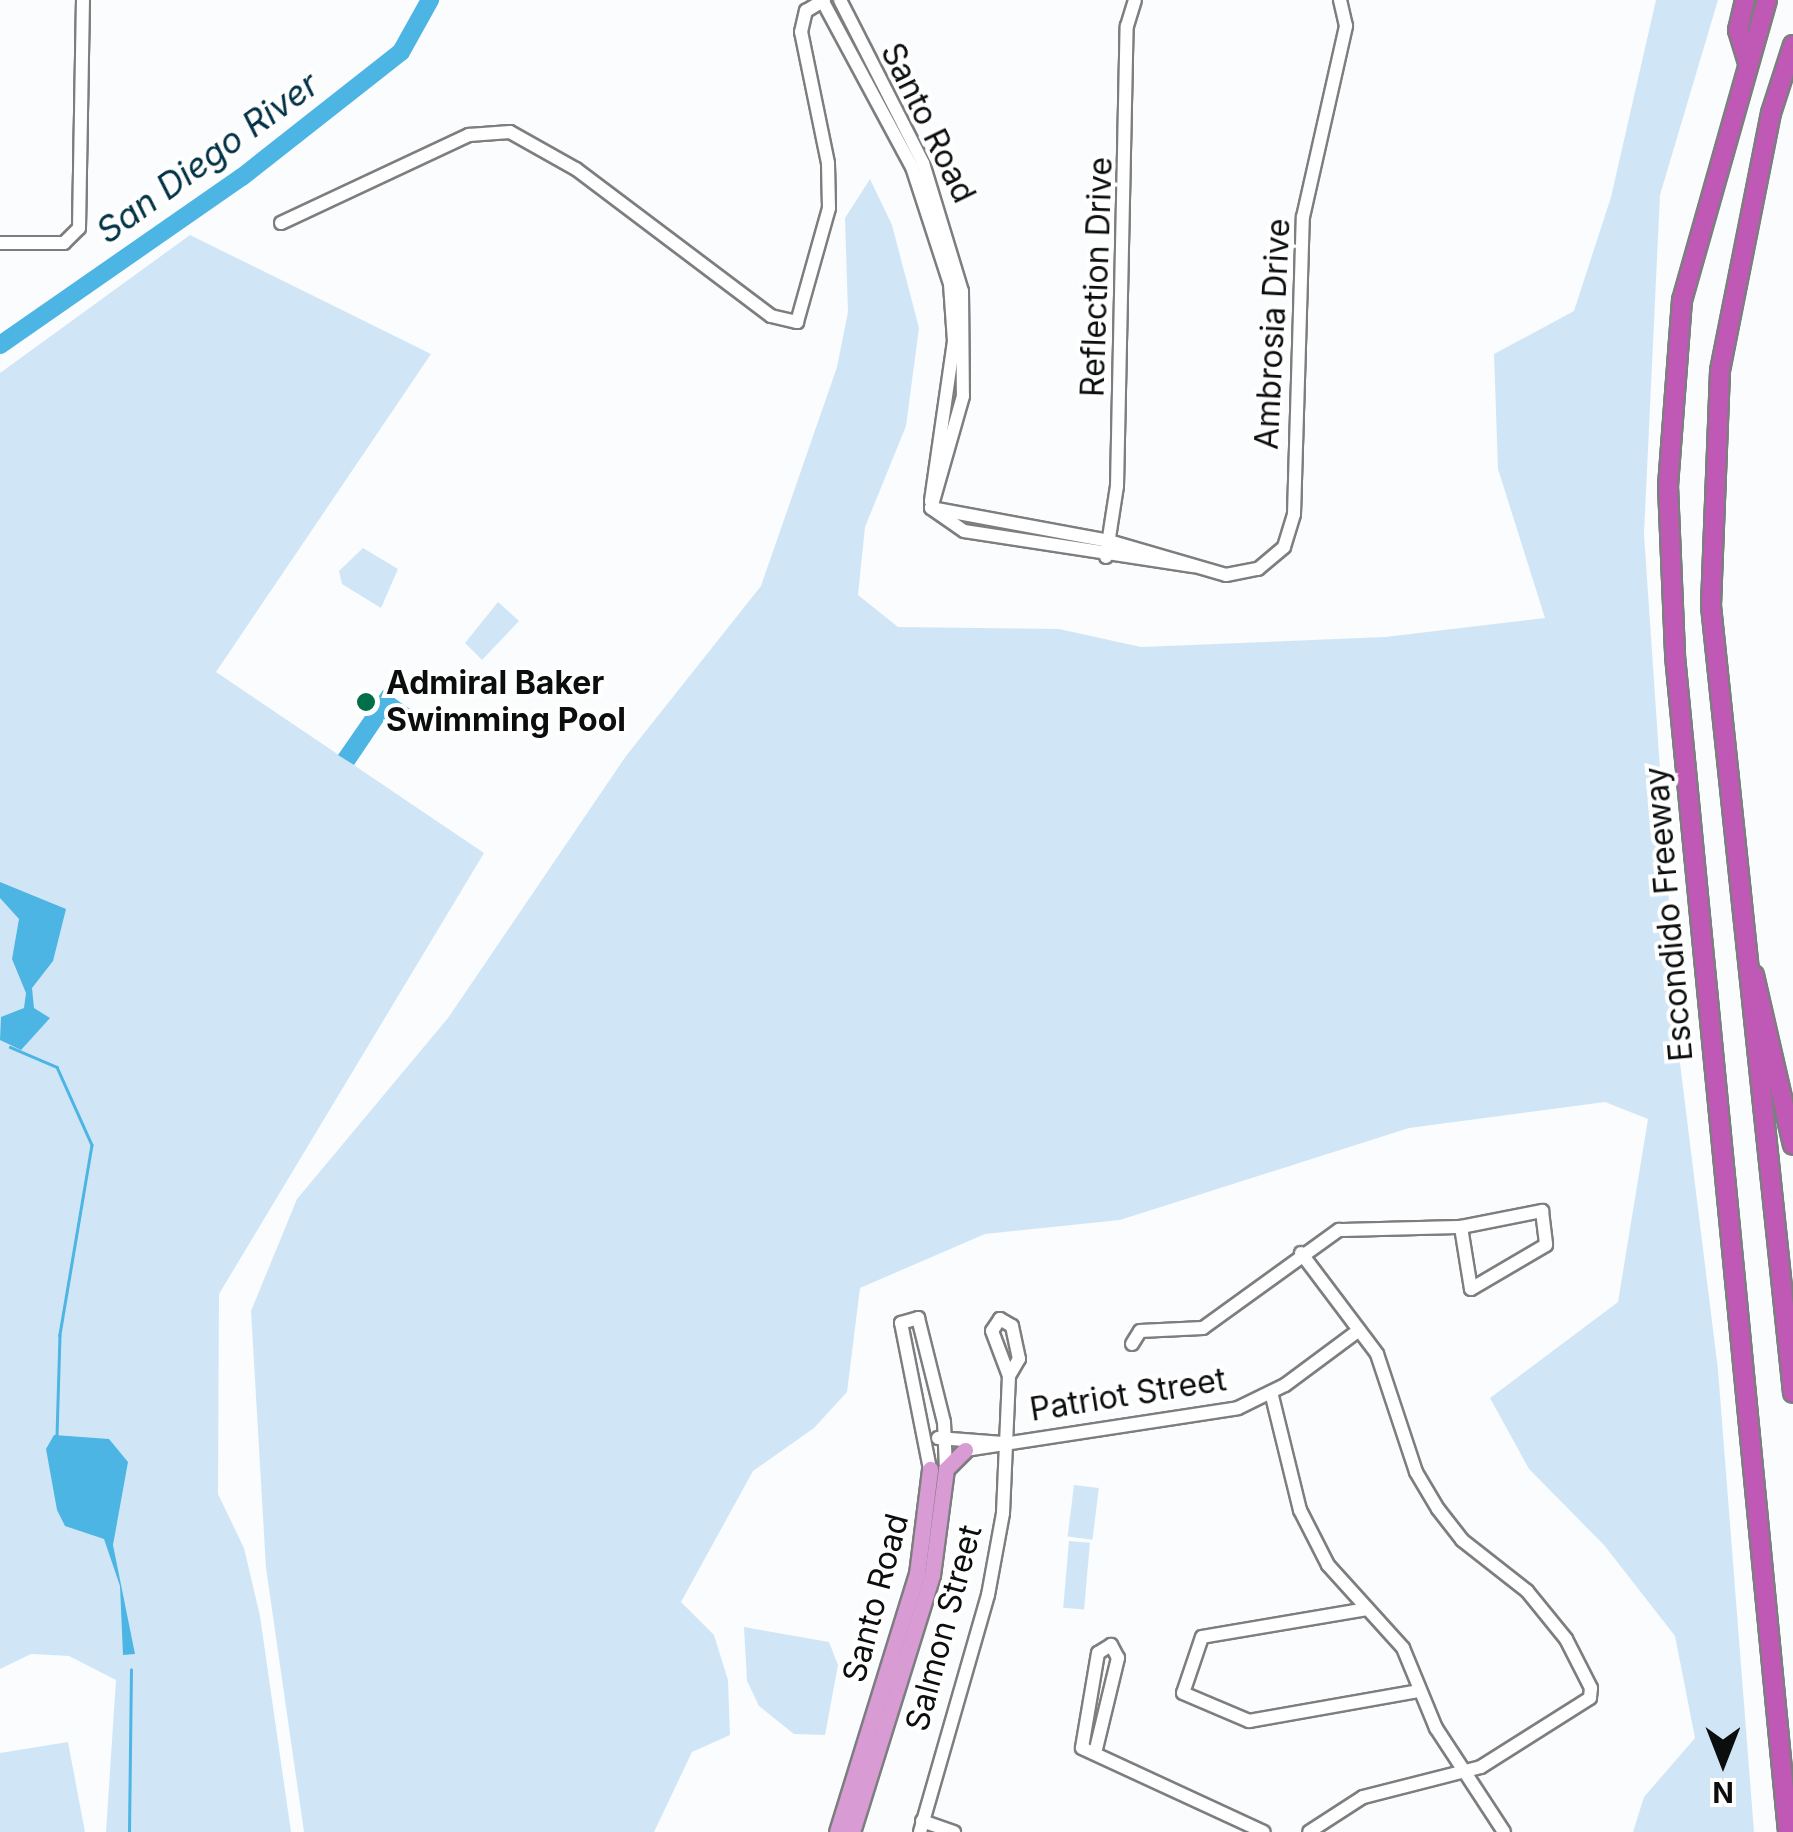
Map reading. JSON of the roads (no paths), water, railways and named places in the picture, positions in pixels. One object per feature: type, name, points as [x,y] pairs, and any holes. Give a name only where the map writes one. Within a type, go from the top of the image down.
[{"type":"highway","points":[[1745,0],[1738,30],[1748,63]]},
{"type":"highway","name":"Escondido Freeway","points":[[1767,0],[1682,300],[1669,504],[1681,724],[1788,1832]]},
{"type":"highway","points":[[1793,45],[1731,300],[1713,428],[1710,606],[1740,919],[1793,1392]]},
{"type":"highway","points":[[1740,919],[1793,1145]]},
{"type":"main road","points":[[938,1469],[965,1450]]},
{"type":"main road","name":"Santo Road","points":[[836,1832],[917,1574],[938,1469]]},
{"type":"main road","name":"Santo Road","points":[[852,1832],[932,1574],[938,1469]]},
{"type":"street","points":[[0,243],[64,243],[80,228],[83,0]]},
{"type":"street","points":[[281,224],[468,135],[510,132],[576,170],[771,316],[797,322],[829,208],[828,163],[801,32],[806,11],[823,0]]},
{"type":"street","name":"Santo Road","points":[[823,0],[912,167],[950,284],[954,342],[931,508]]},
{"type":"street","name":"Santo Road","points":[[840,0],[923,163],[962,291],[964,396],[931,508]]},
{"type":"street","name":"Reflection Drive","points":[[1106,557],[1130,148],[1127,26],[1135,0]]},
{"type":"street","name":"Ambrosia Drive","points":[[931,508],[1109,542],[1226,575],[1258,569],[1284,547],[1292,528],[1303,217],[1346,26],[1340,0]]},
{"type":"street","name":"Ambrosia Drive","points":[[931,508],[964,531],[1106,557],[1194,566]]},
{"type":"street","points":[[1132,1344],[1140,1331],[1204,1328],[1301,1253],[1340,1230],[1461,1227],[1542,1211],[1546,1245],[1471,1290],[1461,1227]]},
{"type":"street","points":[[1301,1253],[1377,1354],[1416,1472],[1438,1509],[1462,1540],[1527,1591],[1566,1639],[1591,1688],[1590,1698],[1464,1772],[1363,1797],[1309,1832]]},
{"type":"street","name":"Santo Road","points":[[918,1318],[945,1438],[938,1469],[927,1439],[901,1323],[918,1318]]},
{"type":"street","name":"Patriot Street","points":[[927,1439],[1003,1443],[1201,1418],[1271,1392],[1359,1330]]},
{"type":"street","name":"Salmon Street","points":[[921,1826],[988,1595],[1003,1513],[1003,1443],[1009,1376]]},
{"type":"street","points":[[1271,1392],[1307,1526],[1328,1566],[1403,1648],[1420,1691],[1464,1772],[1504,1832]]},
{"type":"street","name":"Patriot Street","points":[[965,1450],[996,1450],[1003,1443]]},
{"type":"street","points":[[1367,1609],[1202,1638],[1183,1693],[1248,1722],[1420,1691]]},
{"type":"street","points":[[1095,1753],[1118,1658],[1110,1645],[1098,1653],[1078,1740],[1095,1753],[1264,1832]]},
{"type":"street","points":[[921,1826],[954,1832]]},
{"type":"water","points":[[383,690],[414,712],[404,727],[387,716],[354,765],[338,755]]},
{"type":"water","points":[[0,882],[66,909],[53,961],[32,988],[34,1008],[50,1018],[21,1050],[0,1040],[1,1017],[24,1008],[26,993],[12,959],[19,919],[0,898]]},
{"type":"water","points":[[54,1435],[109,1439],[128,1462],[113,1545],[135,1654],[123,1655],[120,1586],[104,1539],[65,1526],[57,1510],[46,1449]]},
{"type":"waterway","name":"San Diego River","points":[[0,345],[242,177],[401,52],[430,0]]},
{"type":"waterway","points":[[10,1047],[57,1067],[92,1145],[60,1335],[57,1437]]},
{"type":"waterway","points":[[129,1832],[131,1670]]},
{"type":"place","name":"Admiral Baker Swimming Pool","points":[[366,702]]}]
